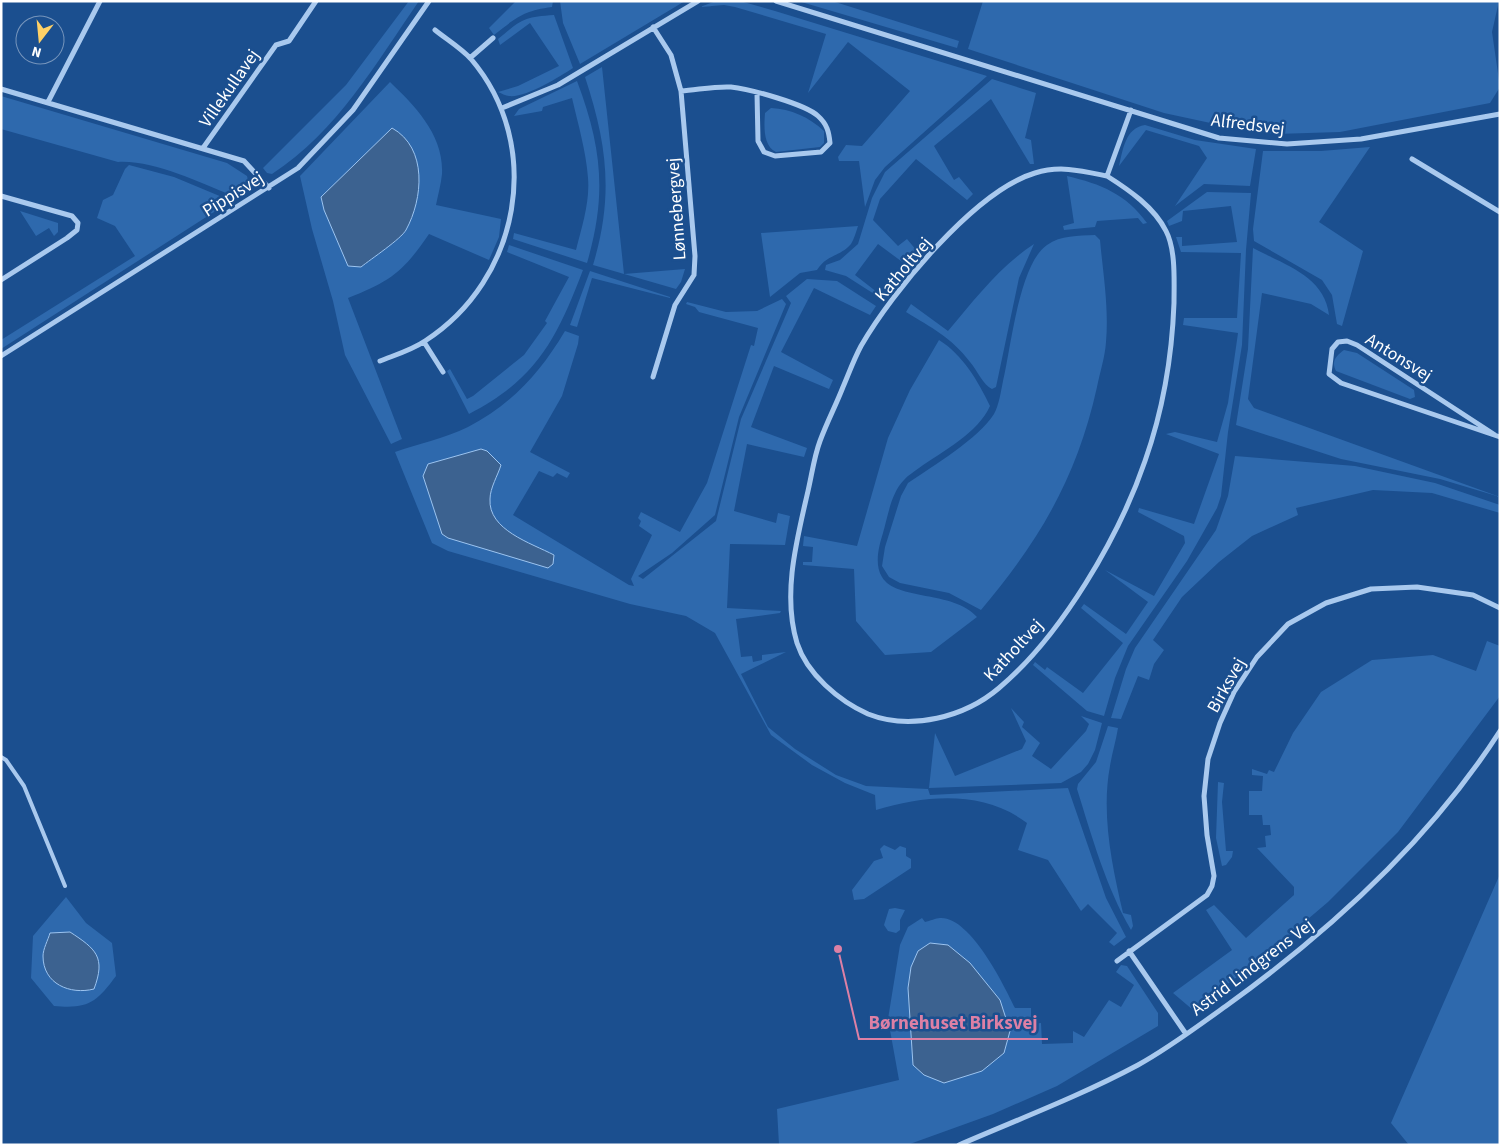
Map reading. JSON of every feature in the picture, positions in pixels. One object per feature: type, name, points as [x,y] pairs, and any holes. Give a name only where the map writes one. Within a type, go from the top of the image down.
[{"type":"street","points":[[48,102],[100,1]]},
{"type":"street","name":"Villekullavej","points":[[203,148],[276,45],[289,41],[316,1]]},
{"type":"street","name":"Pippisvej","points":[[1,356],[298,168],[353,110],[429,1]]},
{"type":"street","points":[[502,108],[558,85],[653,26],[698,1]]},
{"type":"street","name":"Alfredsvej","points":[[776,1],[1219,138],[1287,144],[1361,139],[1500,114]]},
{"type":"street","name":"Lønnebergvej","points":[[653,26],[671,55],[681,91],[694,244],[694,274],[675,305],[653,377]]},
{"type":"street","points":[[380,361],[424,342],[458,315],[479,290],[505,239],[513,208],[514,181],[510,143],[502,108],[470,58],[435,30]]},
{"type":"street","points":[[470,58],[493,38]]},
{"type":"street","points":[[681,91],[730,87],[757,93],[790,103],[818,115],[829,129],[830,143],[821,152],[775,156],[764,152],[758,140],[757,93]]},
{"type":"street","name":"Villekullavej","points":[[1,89],[244,161],[269,188]]},
{"type":"street","points":[[1108,176],[1131,110]]},
{"type":"street","points":[[1412,159],[1500,212]]},
{"type":"street","name":"Katholtvej","points":[[1065,168],[1108,176],[1128,189],[1150,209],[1167,232],[1175,272],[1173,331],[1163,401],[1146,460],[1124,515],[1080,592],[1035,651],[998,689],[960,712],[932,719],[900,721],[871,715],[851,705],[836,694],[808,665],[798,646],[792,619],[794,556],[819,444],[860,347],[909,278],[985,199],[1011,182],[1037,172],[1065,168]]},
{"type":"street","points":[[1,196],[72,216],[78,223],[77,230],[67,238],[1,280]]},
{"type":"street","name":"Antonsvej","points":[[1347,341],[1357,345],[1497,436],[1340,382],[1329,374],[1332,349],[1338,342],[1347,341]]},
{"type":"street","points":[[424,342],[443,372]]},
{"type":"street","name":"Birksvej","points":[[1117,961],[1195,905],[1207,895],[1212,886],[1214,876],[1207,835],[1204,796],[1208,759],[1220,723],[1234,692],[1257,657],[1288,624],[1326,603],[1371,588],[1417,587],[1473,595],[1500,608]]},
{"type":"street","name":"Astrid Lindgrens Vej","points":[[959,1145],[1069,1098],[1139,1064],[1186,1034],[1267,977],[1366,892],[1445,805],[1500,731]]},
{"type":"street","points":[[1130,951],[1186,1034]]},
{"type":"lane","points":[[1,757],[6,760],[24,786],[65,886]]},
{"type":"shaded area","points":[[409,1],[419,1],[371,72],[336,117],[295,157],[272,174],[267,173],[263,168],[346,85]]},
{"type":"shaded area","points":[[516,1],[553,1],[552,7],[527,13],[494,35],[489,28]]},
{"type":"shaded area","points":[[560,1],[685,1],[580,64],[563,23]]},
{"type":"shaded area","points":[[716,1],[740,1],[987,76],[885,167],[875,180],[865,207],[859,161],[839,161],[838,157],[846,145],[862,146],[910,91],[848,42],[808,93],[826,34],[735,7],[724,5],[700,7]]},
{"type":"shaded area","points":[[798,1],[832,1],[959,41],[957,48]]},
{"type":"shaded area","points":[[983,1],[1499,1],[1492,32],[1500,87],[1490,103],[1340,132],[1276,134],[1243,130],[1164,113],[968,49]]},
{"type":"shaded area","points":[[554,15],[573,68],[524,94],[509,96],[498,92],[518,86],[559,66],[530,23],[500,45],[498,39],[529,18]]},
{"type":"shaded area","points":[[602,67],[624,274],[593,265],[604,216],[605,170],[603,147],[593,101],[585,77]]},
{"type":"shaded area","points":[[992,79],[1036,93],[1025,138],[1031,140],[1034,164],[1030,164],[991,99],[934,146],[954,180],[959,177],[973,194],[967,200],[916,159],[880,199],[873,220],[898,246],[907,239],[917,251],[905,264],[878,244],[855,275],[882,296],[882,299],[846,276],[825,270],[826,265],[840,260],[858,244],[872,198],[885,172]]},
{"type":"shaded area","points":[[577,81],[592,128],[599,171],[597,215],[587,263],[513,239],[514,233],[576,250],[588,196],[588,178],[582,138],[572,98],[543,107],[542,111],[514,116],[519,109]]},
{"type":"shaded area","points":[[390,82],[418,111],[433,134],[438,147],[442,174],[436,205],[501,219],[499,237],[489,260],[429,234],[411,258],[395,274],[375,286],[348,298],[402,439],[391,444],[345,355],[333,301],[312,229],[300,176]]},
{"type":"shaded area","points":[[1,96],[227,163],[247,176],[250,188],[231,195],[161,168],[132,162],[118,162],[1,129]]},
{"type":"shaded area","points":[[771,108],[793,112],[812,122],[824,131],[824,143],[820,147],[776,152],[769,145],[765,135],[765,113]]},
{"type":"shaded area","points":[[1145,125],[1195,140],[1256,149],[1250,186],[1204,184],[1175,206],[1207,158],[1199,146],[1146,130],[1119,166],[1129,135],[1133,130]]},
{"type":"shaded area","points":[[392,128],[404,137],[412,148],[417,161],[419,189],[412,218],[403,234],[361,267],[348,266],[324,210],[321,197]]},
{"type":"shaded area","points":[[1370,147],[1319,222],[1363,251],[1342,326],[1337,324],[1332,295],[1322,280],[1254,241],[1253,229],[1263,151],[1321,151]]},
{"type":"shaded area","points":[[129,165],[174,177],[222,197],[228,203],[1,349],[1,340],[135,256],[115,226],[97,218],[103,200],[113,195],[125,169]]},
{"type":"shaded area","points":[[1067,176],[1102,187],[1121,197],[1147,223],[1143,224],[1138,218],[1097,221],[1095,227],[1064,230],[1063,226],[1074,223]]},
{"type":"shaded area","points":[[1207,192],[1251,193],[1246,250],[1242,345],[1228,432],[1221,496],[1217,508],[1187,561],[1128,646],[1115,678],[1104,716],[1087,711],[1033,665],[1035,662],[1045,670],[1047,667],[1083,693],[1123,643],[1081,608],[1084,604],[1126,634],[1148,602],[1105,570],[1154,596],[1185,543],[1184,536],[1138,512],[1139,508],[1194,524],[1219,454],[1166,434],[1175,432],[1217,442],[1228,403],[1238,333],[1183,325],[1184,318],[1237,318],[1241,253],[1181,252],[1176,237],[1182,237],[1182,246],[1237,242],[1231,206],[1183,211],[1182,221],[1169,226],[1167,221]]},
{"type":"shaded area","points":[[20,211],[58,223],[58,232],[54,236],[49,228],[36,236]]},
{"type":"shaded area","points":[[858,226],[851,244],[847,248],[829,258],[817,270],[800,273],[770,297],[761,233]]},
{"type":"shaded area","points":[[1095,235],[1100,240],[1105,291],[1107,329],[1105,353],[1089,420],[1079,450],[1054,506],[1021,558],[981,610],[949,593],[900,583],[889,577],[882,566],[885,547],[901,496],[908,483],[977,433],[996,410],[1023,288],[1029,270],[1037,255],[1047,245],[1058,239]]},
{"type":"shaded area","points":[[1034,244],[1019,278],[996,387],[992,389],[956,346],[906,312],[911,304],[948,331],[999,273]]},
{"type":"shaded area","points":[[509,245],[583,270],[564,316],[542,354],[512,386],[492,401],[469,414],[447,371],[450,369],[467,399],[473,396],[524,355],[547,323],[545,321],[569,277],[507,252]]},
{"type":"shaded area","points":[[1253,248],[1289,266],[1311,281],[1320,290],[1326,302],[1329,315],[1311,304],[1262,293],[1248,399],[1254,408],[1500,497],[1440,479],[1341,459],[1236,425],[1248,349]]},
{"type":"shaded area","points":[[685,269],[681,282],[676,289],[624,274]]},
{"type":"shaded area","points":[[590,271],[670,298],[592,278],[577,327],[570,325]]},
{"type":"shaded area","points":[[807,279],[837,281],[876,306],[870,315],[814,288],[781,352],[833,380],[829,389],[774,366],[751,427],[807,448],[804,457],[747,444],[734,511],[776,523],[778,513],[790,516],[785,545],[730,544],[727,608],[781,611],[780,613],[736,619],[741,657],[752,656],[753,662],[762,660],[762,655],[786,652],[741,674],[768,727],[795,749],[836,775],[866,786],[928,789],[930,795],[1068,788],[1106,898],[1126,937],[1114,946],[1109,942],[1117,933],[1088,904],[1081,911],[1048,860],[1018,850],[1027,823],[1010,812],[973,800],[954,798],[915,801],[876,810],[875,795],[845,783],[812,765],[771,735],[715,633],[686,616],[630,604],[448,551],[432,543],[395,452],[441,438],[484,418],[524,386],[535,374],[565,331],[579,336],[578,344],[562,396],[530,452],[570,473],[567,478],[557,473],[553,477],[539,471],[513,515],[629,585],[634,586],[631,579],[652,535],[639,526],[641,521],[638,518],[641,512],[680,532],[707,483],[751,345],[754,346],[758,328],[699,312],[695,307],[686,304],[687,302],[726,312],[757,311],[782,299],[786,304],[739,417],[715,515],[672,553],[638,576],[643,579],[716,521],[741,419],[791,303],[786,296]]},
{"type":"shaded area","points":[[939,340],[963,361],[990,406],[969,433],[909,475],[900,485],[890,505],[880,544],[878,566],[882,577],[889,585],[899,590],[954,603],[967,609],[977,617],[931,652],[885,655],[856,621],[854,569],[803,565],[803,562],[812,562],[813,547],[803,546],[804,536],[857,546],[888,438],[910,390]]},
{"type":"shaded area","points":[[1344,350],[1357,353],[1414,390],[1415,397],[1410,399],[1336,371],[1335,359]]},
{"type":"shaded area","points":[[481,449],[487,451],[501,465],[490,495],[491,510],[496,519],[513,534],[554,555],[553,564],[548,568],[448,538],[442,534],[423,476],[428,464]]},
{"type":"shaded area","points":[[1235,456],[1355,466],[1435,483],[1500,505],[1500,513],[1432,493],[1373,490],[1296,508],[1298,515],[1252,536],[1219,562],[1182,597],[1153,640],[1164,650],[1154,664],[1149,680],[1138,676],[1121,719],[1111,718],[1126,669],[1135,648],[1216,530],[1228,496]]},
{"type":"shaded area","points":[[1487,641],[1500,646],[1500,696],[1398,832],[1328,902],[1261,959],[1193,1010],[1173,993],[1232,950],[1206,910],[1214,905],[1246,938],[1294,895],[1294,887],[1257,848],[1266,847],[1265,836],[1271,835],[1270,825],[1263,825],[1262,815],[1249,815],[1249,791],[1262,791],[1263,776],[1252,775],[1252,769],[1267,774],[1269,770],[1274,772],[1293,733],[1321,692],[1372,660],[1433,655],[1476,671]]},
{"type":"shaded area","points":[[1011,708],[1024,722],[1022,727],[1040,743],[1032,756],[1051,769],[1086,731],[1089,724],[1081,716],[1102,723],[1095,750],[1088,764],[1081,772],[1061,783],[929,788],[935,733],[955,776],[1022,749],[1026,741]]},
{"type":"shaded area","points":[[1108,726],[1118,728],[1108,784],[1107,821],[1109,840],[1123,913],[1131,915],[1133,926],[1131,930],[1114,897],[1107,879],[1077,789],[1078,784],[1096,762]]},
{"type":"shaded area","points":[[1218,782],[1224,783],[1222,802],[1226,851],[1233,851],[1232,857],[1226,865],[1222,866],[1216,838]]},
{"type":"shaded area","points":[[884,845],[895,850],[900,846],[906,848],[906,856],[911,859],[911,868],[864,899],[854,900],[852,890],[874,861],[883,858],[880,849]]},
{"type":"shaded area","points":[[1500,874],[1500,1145],[1409,1145],[1391,1123]]},
{"type":"shaded area","points":[[66,897],[86,923],[112,943],[116,976],[97,998],[83,1005],[66,1007],[54,1006],[31,978],[33,936]]},
{"type":"shaded area","points":[[889,909],[905,910],[900,920],[900,930],[896,933],[888,931],[884,925]]},
{"type":"shaded area","points":[[922,918],[925,922],[937,918],[951,920],[963,928],[985,954],[1015,1008],[1031,1008],[1031,1024],[1041,1023],[1042,1044],[1073,1043],[1073,1031],[1084,1037],[1109,1000],[1121,1007],[1134,985],[1116,972],[1121,965],[1127,966],[1158,1013],[1158,1026],[1057,1086],[993,1114],[907,1145],[779,1145],[777,1109],[899,1080],[888,1019],[900,945],[908,927]]},
{"type":"shaded area","points":[[70,932],[92,949],[99,961],[94,989],[67,989],[53,980],[44,966],[43,956],[50,933]]},
{"type":"shaded area","points":[[930,943],[948,945],[970,963],[1000,1000],[1010,1031],[1004,1053],[982,1071],[944,1083],[924,1075],[913,1065],[908,988],[911,967],[918,951]]},
{"type":"place","name":"Børnehuset Birksvej","points":[[838,949]]}]
